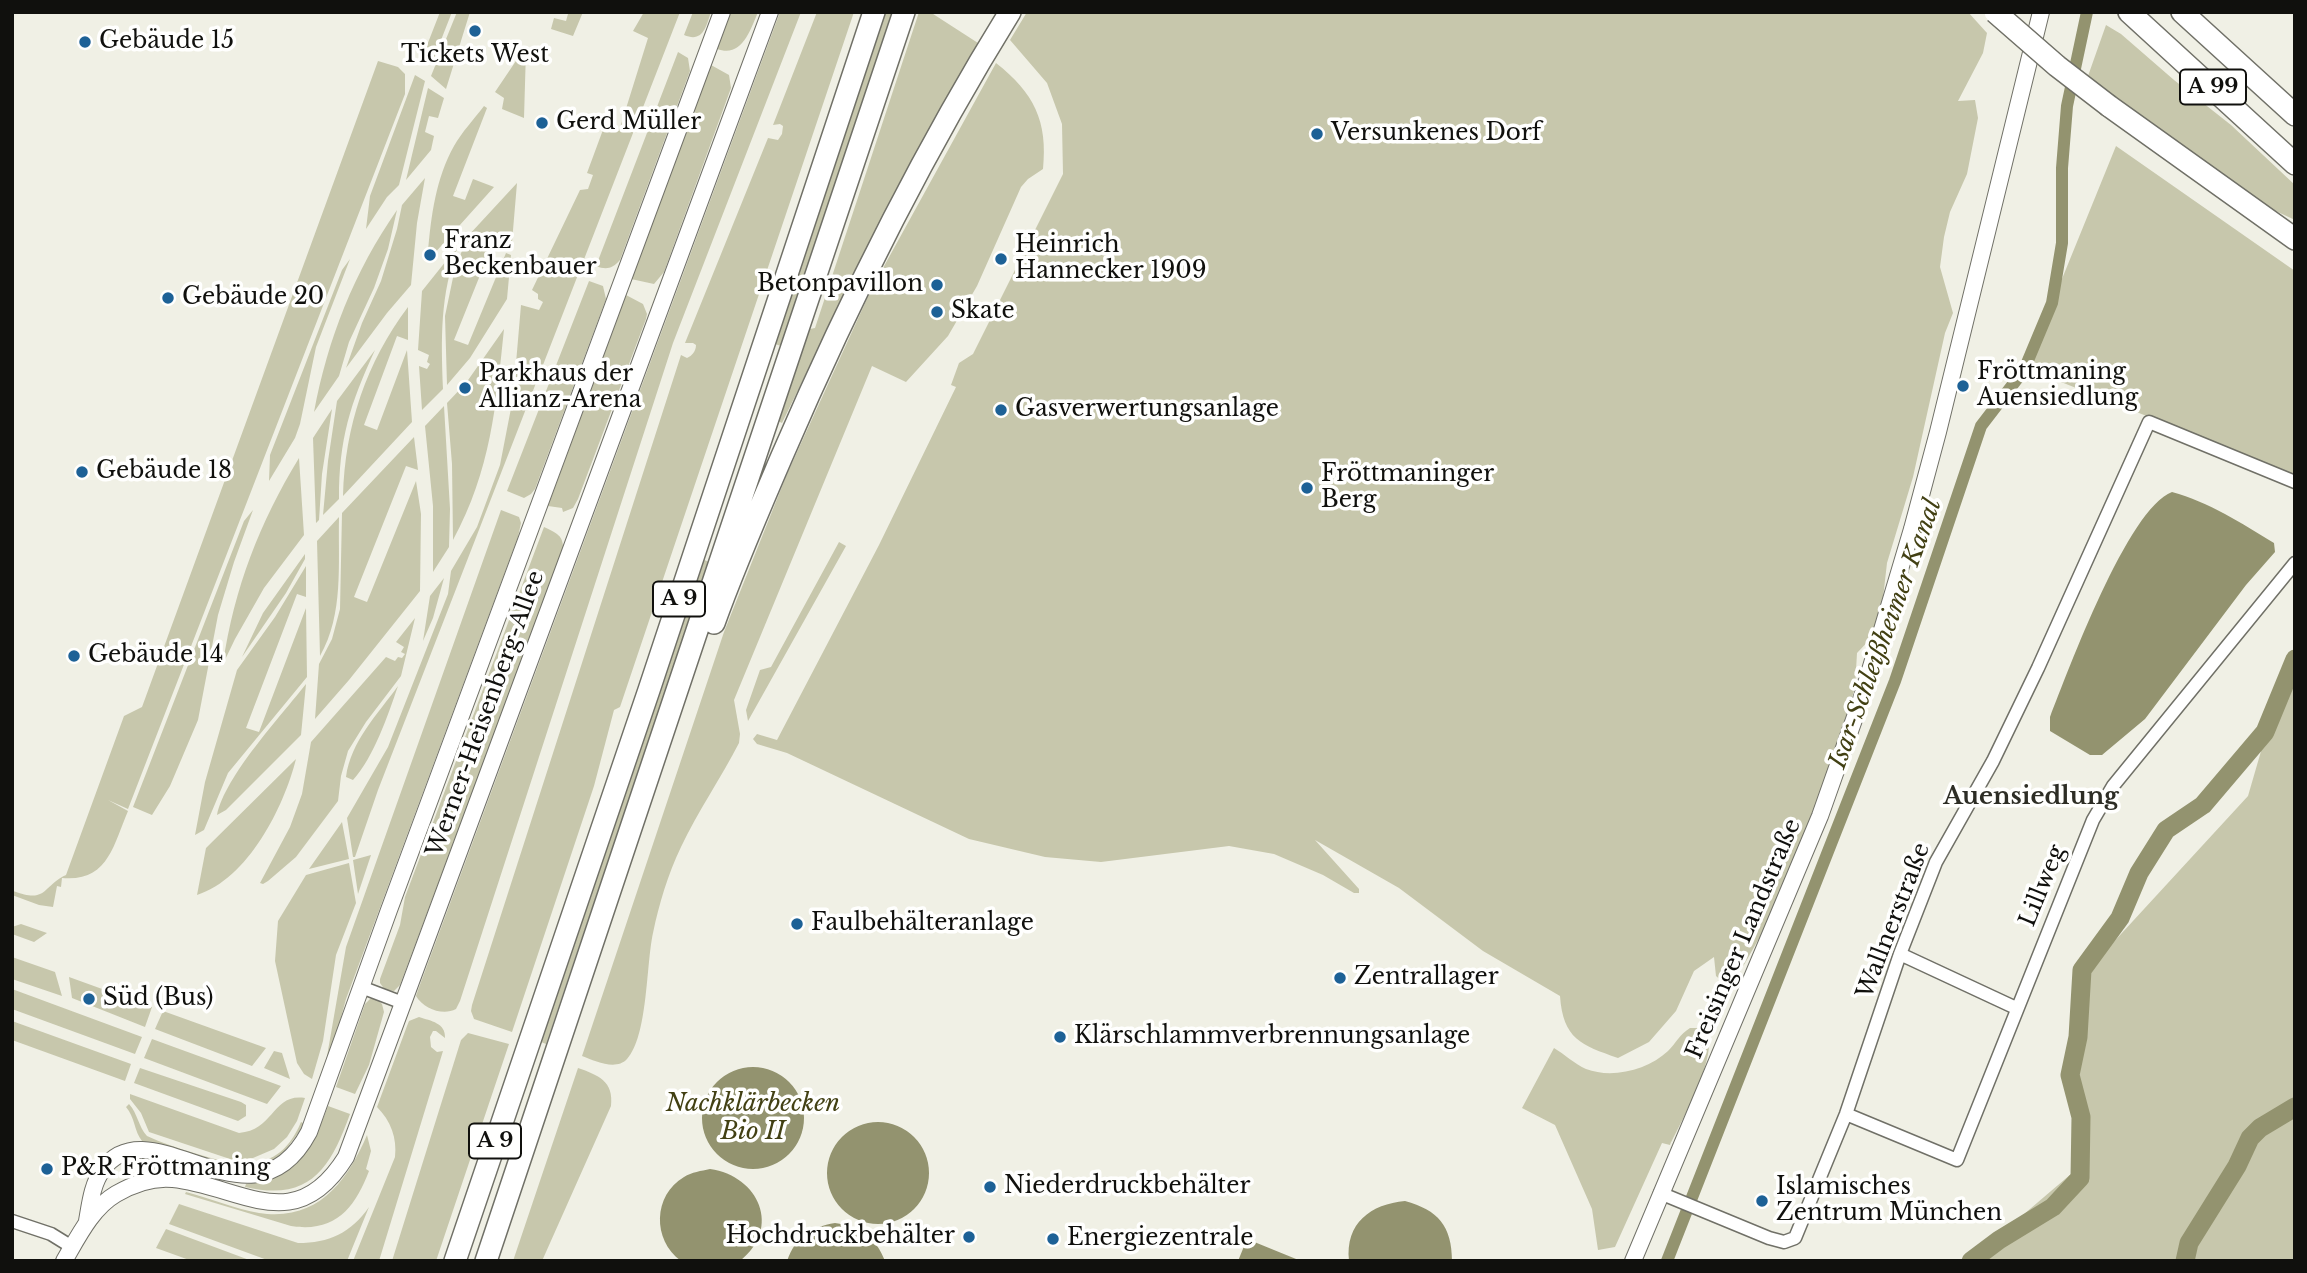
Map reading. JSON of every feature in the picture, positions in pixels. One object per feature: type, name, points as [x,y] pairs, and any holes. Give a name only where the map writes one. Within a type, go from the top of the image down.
[{"type":"highway","name":"A 9","points":[[455,1261],[649,690],[874,12]]},
{"type":"highway","name":"A 9","points":[[486,1261],[904,12]]},
{"type":"highway","points":[[661,735],[684,712],[725,591],[839,325],[899,207],[1010,12]]},
{"type":"highway","points":[[1995,12],[2057,66],[2109,106],[2295,239]]},
{"type":"highway","name":"A 99","points":[[2130,12],[2295,164]]},
{"type":"highway","name":"A 99","points":[[2184,14],[2295,115]]},
{"type":"street","name":"Werner-Heisenberg-Allee","points":[[88,1221],[92,1193],[102,1170],[125,1152],[149,1150],[219,1172],[243,1176],[265,1172],[293,1156],[302,1144],[315,1119],[360,987],[722,12]]},
{"type":"street","name":"Werner-Heisenberg-Allee","points":[[68,1254],[88,1221],[115,1194],[139,1183],[178,1180],[270,1202],[302,1197],[315,1191],[335,1174],[346,1157],[770,12]]},
{"type":"street","name":"Freisinger Landstraße","points":[[1633,1261],[1820,816],[1884,629],[1961,340],[2041,12]]},
{"type":"street","name":"Wallnerstraße","points":[[1660,1193],[1769,1238],[1784,1242],[1795,1238],[1846,1114],[1900,954],[1936,862],[1993,761],[2149,422],[2295,482]]},
{"type":"street","name":"Lillweg","points":[[1846,1114],[1957,1160],[2093,820],[2113,786],[2295,563]]},
{"type":"street","points":[[1900,954],[2016,1008]]},
{"type":"street","points":[[360,987],[403,1003]]},
{"type":"street","points":[[12,1221],[51,1234],[68,1254]]},
{"type":"shaded area","points":[[440,12],[452,12],[434,58],[424,53]]},
{"type":"shaded area","points":[[457,12],[470,12],[446,89],[431,76]]},
{"type":"shaded area","points":[[563,12],[583,12],[573,36],[551,29],[554,18],[566,21],[568,14]]},
{"type":"shaded area","points":[[644,12],[680,12],[353,857],[347,818],[388,747],[448,594],[451,571],[477,527],[500,465],[513,398],[521,305],[539,310],[543,302],[532,290],[580,190],[588,189],[593,175],[587,173],[604,127],[619,131],[648,38],[633,31]]},
{"type":"shaded area","points":[[693,12],[711,12],[703,32],[696,37],[690,37],[684,35]]},
{"type":"shaded area","points":[[731,12],[758,12],[739,46],[726,51],[717,49]]},
{"type":"shaded area","points":[[780,12],[801,12],[673,343],[460,1001],[456,1009],[451,1011],[434,1010],[419,1001],[416,996],[418,990]]},
{"type":"shaded area","points":[[817,12],[854,12],[620,707],[614,710],[594,786],[512,1032],[474,1019],[472,1005],[681,355],[687,358],[695,349],[696,345],[693,343],[685,343],[768,138],[778,140],[782,134],[783,126],[773,125]]},
{"type":"shaded area","points":[[886,12],[893,12],[781,346],[775,344]]},
{"type":"shaded area","points":[[919,12],[930,12],[978,43],[894,193],[782,423],[778,421],[805,338],[810,329],[815,328]]},
{"type":"shaded area","points":[[1027,12],[1968,12],[1987,33],[1983,53],[1958,101],[1975,100],[1978,118],[1967,174],[1950,212],[1940,267],[1953,313],[1945,333],[1913,477],[1887,563],[1876,633],[1857,653],[1855,688],[1824,787],[1766,926],[1736,979],[1724,983],[1716,976],[1714,957],[1694,971],[1676,1011],[1649,1042],[1618,1058],[1584,1044],[1576,1038],[1565,1022],[1560,996],[1483,951],[1399,888],[1315,840],[1359,889],[1359,893],[1274,854],[1229,846],[1101,862],[1045,857],[969,839],[787,753],[757,744],[753,739],[757,734],[777,740],[879,545],[956,387],[951,385],[959,363],[973,354],[1063,174],[1062,124],[1047,83],[1010,40]]},
{"type":"shaded area","points":[[2106,25],[2121,34],[2231,125],[2295,185],[2295,220],[2252,200],[2113,100],[2088,76]]},
{"type":"shaded area","points":[[524,49],[524,118],[502,109],[504,98],[495,92]]},
{"type":"shaded area","points":[[678,52],[688,58],[690,71],[620,260],[609,268],[596,266]]},
{"type":"shaded area","points":[[378,61],[398,67],[405,74],[405,94],[128,809],[108,800],[128,811],[113,849],[99,868],[90,874],[77,878],[62,878],[61,887],[57,886],[53,907],[12,895],[13,891],[39,895],[66,875],[124,716],[142,707]]},
{"type":"shaded area","points":[[996,63],[1020,85],[1036,109],[1043,136],[1043,169],[1021,187],[977,286],[948,336],[906,382],[872,366],[734,700],[739,743],[688,834],[668,878],[653,933],[643,1017],[634,1048],[622,1063],[611,1065],[582,1056],[724,632],[787,474],[872,288]]},
{"type":"shaded area","points":[[711,65],[729,75],[731,88],[664,272],[654,284],[631,279]]},
{"type":"shaded area","points":[[415,75],[425,81],[399,185],[387,197],[366,229],[370,196]]},
{"type":"shaded area","points":[[428,88],[444,98],[438,118],[429,116],[425,132],[434,136],[431,150],[406,180]]},
{"type":"shaded area","points":[[484,106],[487,108],[453,196],[465,200],[473,179],[494,187],[433,255],[428,252],[431,225],[435,197],[443,171],[457,141]]},
{"type":"shaded area","points":[[2116,146],[2295,271],[2295,475],[2051,378],[2027,365]]},
{"type":"shaded area","points":[[425,178],[411,285],[346,368],[381,281],[402,205]]},
{"type":"shaded area","points":[[517,183],[512,242],[495,238],[454,340],[468,345],[506,253],[511,255],[507,299],[470,358],[447,385],[445,316],[455,268],[468,236]]},
{"type":"shaded area","points":[[397,210],[388,249],[374,288],[349,342],[339,376],[314,412],[327,358],[345,306],[368,257]]},
{"type":"shaded area","points":[[458,246],[448,282],[443,317],[443,389],[422,410],[419,366],[427,369],[430,364],[427,362],[429,355],[418,350],[422,291]]},
{"type":"shaded area","points":[[350,259],[316,347],[295,438],[269,481],[270,455],[342,270]]},
{"type":"shaded area","points":[[589,281],[603,286],[606,299],[535,489],[524,498],[507,491]]},
{"type":"shaded area","points":[[626,295],[643,304],[646,319],[578,499],[573,508],[563,512],[562,508],[548,506]]},
{"type":"shaded area","points":[[408,307],[408,340],[397,336],[364,425],[377,430],[407,350],[412,422],[343,496],[348,445],[360,396],[380,350]]},
{"type":"shaded area","points":[[504,329],[494,411],[484,463],[466,514],[453,540],[452,464],[447,403],[466,383]]},
{"type":"shaded area","points":[[375,350],[348,422],[341,458],[339,499],[323,515],[337,401]]},
{"type":"shaded area","points":[[444,406],[450,509],[449,547],[433,572],[433,506],[425,426]]},
{"type":"shaded area","points":[[332,409],[322,474],[319,520],[316,523],[313,438]]},
{"type":"shaded area","points":[[414,437],[418,470],[406,466],[354,597],[367,602],[416,481],[421,514],[420,591],[315,719],[319,664],[332,639],[340,609],[342,513]]},
{"type":"shaded area","points":[[299,458],[304,535],[264,588],[223,664],[234,609],[250,557],[272,506]]},
{"type":"shaded area","points":[[253,510],[218,615],[198,720],[170,786],[152,815],[133,807],[244,521]]},
{"type":"shaded area","points":[[501,510],[519,517],[521,523],[518,537],[346,999],[329,1062],[326,1062],[346,947]]},
{"type":"shaded area","points":[[339,517],[336,606],[328,640],[320,656],[317,541]]},
{"type":"shaded area","points":[[544,527],[561,538],[563,550],[400,985],[394,991],[385,990],[380,979],[400,925],[405,897]]},
{"type":"shaded area","points":[[839,542],[846,546],[748,721],[746,710],[760,670],[771,667]]},
{"type":"shaded area","points":[[305,554],[305,559],[286,593],[242,657],[263,613]]},
{"type":"shaded area","points":[[702,559],[709,562],[546,1044],[541,1042]]},
{"type":"shaded area","points":[[306,566],[306,597],[297,594],[246,728],[259,732],[306,608],[307,677],[228,773],[204,830],[195,835],[205,782],[237,670],[275,617]]},
{"type":"shaded area","points":[[444,578],[433,618],[423,641],[430,596]]},
{"type":"shaded area","points":[[415,618],[401,676],[348,751],[338,801],[296,857],[268,881],[260,883],[290,827],[302,794],[311,742],[386,657],[395,661],[398,657],[402,658],[405,654],[401,652],[404,647],[396,642]]},
{"type":"shaded area","points":[[2295,655],[2295,1261],[1969,1261],[2078,1168],[2075,984],[2248,796],[2284,672]]},
{"type":"shaded area","points":[[306,684],[301,735],[226,810],[217,815],[222,799],[242,765]]},
{"type":"shaded area","points":[[398,686],[380,735],[361,771],[353,780],[346,777],[359,740]]},
{"type":"shaded area","points":[[296,759],[273,819],[248,858],[215,887],[197,895],[206,848]]},
{"type":"shaded area","points":[[342,822],[349,859],[309,869]]},
{"type":"shaded area","points":[[371,855],[358,894],[353,860]]},
{"type":"shaded area","points":[[349,863],[356,903],[336,955],[323,1041],[312,1079],[304,1074],[297,1063],[275,961],[278,921],[306,875]]},
{"type":"shaded area","points":[[21,924],[47,933],[34,942],[12,934],[12,927]]},
{"type":"shaded area","points":[[12,957],[55,972],[62,996],[12,979]]},
{"type":"shaded area","points":[[69,977],[152,1007],[145,1027],[72,998]]},
{"type":"shaded area","points":[[12,989],[142,1037],[135,1054],[12,1009]]},
{"type":"shaded area","points":[[376,998],[382,1004],[384,1012],[369,1065],[355,1094],[336,1087],[365,1004]]},
{"type":"shaded area","points":[[163,1011],[266,1048],[252,1066],[155,1029]]},
{"type":"shaded area","points":[[419,1017],[437,1023],[443,1029],[445,1038],[436,1031],[433,1031],[430,1037],[431,1047],[437,1052],[443,1051],[379,1261],[353,1261],[395,1157],[392,1130],[377,1107],[409,1021]]},
{"type":"shaded area","points":[[12,1021],[131,1064],[125,1081],[12,1040]]},
{"type":"shaded area","points":[[1690,1028],[1702,1028],[1708,1038],[1709,1048],[1696,1092],[1670,1145],[1662,1143],[1615,1247],[1598,1250],[1592,1209],[1555,1125],[1522,1108],[1554,1048],[1586,1069],[1618,1073],[1640,1068],[1660,1058]]},
{"type":"shaded area","points":[[468,1033],[509,1044],[436,1261],[392,1261],[461,1040]]},
{"type":"shaded area","points":[[152,1039],[281,1086],[267,1104],[144,1058]]},
{"type":"shaded area","points":[[274,1051],[282,1053],[290,1079],[264,1068]]},
{"type":"shaded area","points":[[140,1068],[241,1102],[246,1105],[246,1116],[238,1121],[134,1083]]},
{"type":"shaded area","points":[[578,1068],[603,1080],[610,1090],[611,1106],[542,1261],[513,1261]]},
{"type":"shaded area","points":[[130,1094],[239,1133],[260,1126],[286,1101],[305,1098],[297,1121],[287,1137],[274,1149],[253,1158],[233,1160],[149,1132],[141,1113],[130,1099]]},
{"type":"shaded area","points":[[129,1104],[147,1136],[226,1162],[256,1163],[269,1159],[292,1139],[301,1122],[305,1124],[281,1156],[266,1164],[238,1169],[142,1141],[126,1107]]},
{"type":"shaded area","points":[[328,1106],[350,1114],[334,1151],[314,1177],[302,1185],[286,1190],[245,1187],[246,1184],[277,1175],[299,1159],[308,1148]]},
{"type":"shaded area","points":[[367,1135],[371,1151],[366,1169],[369,1171],[357,1196],[341,1215],[320,1226],[291,1226],[185,1194],[186,1192],[259,1213],[298,1211],[313,1205],[339,1183]]},
{"type":"shaded area","points":[[140,1157],[177,1164],[176,1171],[161,1170],[139,1174]]},
{"type":"shaded area","points":[[179,1204],[298,1243],[320,1241],[338,1235],[355,1224],[369,1207],[347,1261],[270,1261],[169,1224]]},
{"type":"shaded area","points":[[166,1229],[252,1261],[192,1261],[156,1248]]},
{"type":"water","points":[[2172,492],[2199,501],[2237,521],[2274,543],[2275,552],[2246,585],[2145,719],[2102,755],[2090,755],[2050,731],[2050,717],[2101,593],[2119,558],[2137,527],[2155,504]]},
{"type":"water","name":"Nachklärbecken Bio II","points":[[753,1067],[772,1071],[789,1082],[800,1099],[804,1118],[800,1137],[789,1154],[772,1165],[753,1169],[734,1165],[717,1154],[706,1137],[702,1118],[706,1099],[717,1082],[734,1071]]},
{"type":"water","name":"Nachklärbecken Bio II","points":[[878,1122],[897,1126],[914,1137],[925,1154],[929,1173],[925,1192],[914,1209],[897,1220],[878,1224],[859,1220],[842,1209],[831,1192],[827,1173],[831,1154],[842,1137],[859,1126]]},
{"type":"water","name":"Nachklärbecken Bio II","points":[[710,1169],[741,1182],[752,1192],[759,1205],[762,1219],[760,1234],[753,1248],[740,1261],[681,1261],[665,1242],[661,1230],[662,1206],[674,1185],[690,1174]]},
{"type":"water","points":[[1405,1201],[1426,1209],[1441,1221],[1449,1238],[1452,1261],[1349,1261],[1351,1236],[1363,1218],[1381,1206]]},
{"type":"water","points":[[835,1223],[866,1234],[885,1261],[787,1261],[799,1239],[805,1234]]},
{"type":"water","points":[[1247,1239],[1301,1261],[1238,1261]]},
{"type":"waterway","name":"Isar-Schleißheimer Kanal","points":[[1667,1261],[1895,681],[1981,426],[2024,370],[2052,303],[2062,243],[2062,168],[2067,106],[2087,12]]},
{"type":"waterway","points":[[1971,1261],[1999,1240],[2053,1207],[2080,1178],[2081,1117],[2070,1075],[2078,1037],[2082,970],[2120,918],[2139,873],[2166,830],[2203,805],[2265,732],[2295,659]]},
{"type":"waterway","points":[[2185,1261],[2189,1243],[2237,1166],[2250,1138],[2260,1128],[2295,1107]]},
{"type":"place","name":"Tickets West","points":[[475,31]]},
{"type":"place","name":"Gebäude 15","points":[[85,42]]},
{"type":"place","name":"Gerd Müller","points":[[542,123]]},
{"type":"place","name":"Versunkenes Dorf","points":[[1317,134]]},
{"type":"place","name":"Franz Beckenbauer","points":[[430,255]]},
{"type":"place","name":"Heinrich Hannecker 1909","points":[[1001,259]]},
{"type":"place","name":"Betonpavillon","points":[[937,285]]},
{"type":"place","name":"Gebäude 20","points":[[168,298]]},
{"type":"place","name":"Skate","points":[[937,312]]},
{"type":"place","name":"Fröttmaning Auensiedlung","points":[[1963,386]]},
{"type":"place","name":"Parkhaus der Allianz-Arena","points":[[465,388]]},
{"type":"place","name":"Gasverwertungsanlage","points":[[1001,410]]},
{"type":"place","name":"Gebäude 18","points":[[82,472]]},
{"type":"place","name":"Fröttmaninger Berg","points":[[1307,488]]},
{"type":"place","name":"Gebäude 14","points":[[74,656]]},
{"type":"place","name":"Faulbehälteranlage","points":[[797,924]]},
{"type":"place","name":"Zentrallager","points":[[1340,978]]},
{"type":"place","name":"Süd (Bus)","points":[[89,999]]},
{"type":"place","name":"Klärschlammverbrennungsanlage","points":[[1060,1037]]},
{"type":"place","name":"P&R Fröttmaning","points":[[47,1169]]},
{"type":"place","name":"Niederdruckbehälter","points":[[990,1187]]},
{"type":"place","name":"Islamisches Zentrum München","points":[[1762,1201]]},
{"type":"place","name":"Hochdruckbehälter","points":[[969,1237]]},
{"type":"place","name":"Energiezentrale","points":[[1053,1239]]},
{"type":"district","name":"Auensiedlung","points":[[2031,797]]}]
